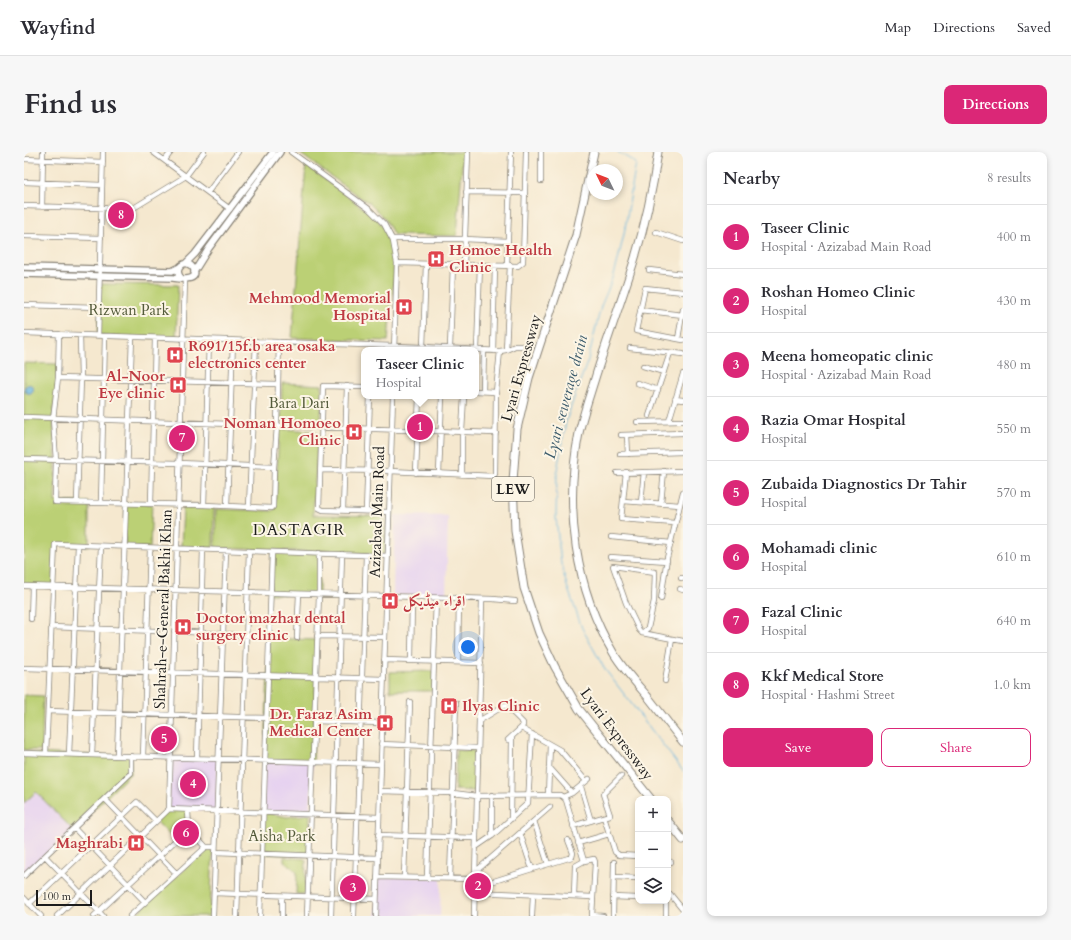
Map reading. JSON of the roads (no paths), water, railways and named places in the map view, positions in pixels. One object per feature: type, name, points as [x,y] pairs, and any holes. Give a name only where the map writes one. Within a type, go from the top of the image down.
[{"type":"highway","name":"Lyari Expressway","points":[[594,152],[576,235],[529,378],[517,429],[513,481],[515,531],[524,588],[539,634],[554,667],[579,709],[648,796]]},
{"type":"highway","points":[[658,152],[651,197],[637,252],[582,422],[574,470],[573,517],[579,565],[603,634],[628,674],[683,742]]},
{"type":"highway","points":[[671,825],[683,840]]},
{"type":"main road","points":[[24,267],[172,271],[186,264],[195,254],[272,152]]},
{"type":"main road","points":[[24,274],[184,279],[192,277],[209,248],[280,152]]},
{"type":"main road","points":[[186,264],[193,267],[194,272]]},
{"type":"main road","points":[[180,267],[178,272],[184,279]]},
{"type":"street","points":[[42,207],[43,152]]},
{"type":"street","points":[[98,336],[103,152]]},
{"type":"street","points":[[153,152],[230,209]]},
{"type":"street","points":[[165,160],[171,152]]},
{"type":"street","points":[[24,206],[132,209],[186,176],[204,152]]},
{"type":"street","points":[[208,192],[238,152]]},
{"type":"street","points":[[291,152],[369,209],[384,224],[392,239],[397,263],[394,347]]},
{"type":"street","points":[[464,265],[468,152]]},
{"type":"street","points":[[506,350],[511,152]]},
{"type":"street","points":[[397,263],[518,266],[523,262],[526,152]]},
{"type":"street","points":[[541,152],[541,180]]},
{"type":"street","points":[[24,159],[103,162]]},
{"type":"street","points":[[24,182],[102,185]]},
{"type":"street","points":[[466,192],[525,193]]},
{"type":"street","points":[[656,232],[683,241]]},
{"type":"street","points":[[24,236],[101,238]]},
{"type":"street","points":[[392,239],[464,239],[508,241]]},
{"type":"street","points":[[423,347],[426,264]]},
{"type":"street","points":[[450,347],[453,264]]},
{"type":"street","points":[[477,347],[480,265]]},
{"type":"street","points":[[493,351],[495,265]]},
{"type":"street","points":[[649,270],[683,274]]},
{"type":"street","name":"Shahrah-e-General Bakhi Khan","points":[[169,809],[184,279]]},
{"type":"street","points":[[683,292],[645,288],[636,331],[680,339],[683,309]]},
{"type":"street","points":[[24,305],[99,307]]},
{"type":"street","points":[[640,310],[682,315]]},
{"type":"street","points":[[24,333],[256,341],[375,347]]},
{"type":"street","points":[[59,334],[58,378],[53,419],[56,460],[55,502],[101,502],[273,508],[279,342]]},
{"type":"street","points":[[77,502],[81,378],[80,336]]},
{"type":"street","points":[[101,502],[106,336]]},
{"type":"street","points":[[117,755],[132,337]]},
{"type":"street","points":[[151,504],[155,338]]},
{"type":"street","points":[[204,505],[209,340]]},
{"type":"street","points":[[227,506],[233,341]]},
{"type":"street","points":[[249,507],[256,341]]},
{"type":"street","points":[[479,350],[500,351],[516,346],[531,346]]},
{"type":"street","points":[[630,348],[683,354]]},
{"type":"street","points":[[483,391],[484,350]]},
{"type":"street","points":[[321,470],[390,471],[493,476],[495,474],[496,392],[500,351]]},
{"type":"street","points":[[650,416],[670,353]]},
{"type":"street","points":[[643,366],[664,372]]},
{"type":"street","points":[[58,378],[278,384]]},
{"type":"street","points":[[669,421],[682,378]]},
{"type":"street","points":[[637,383],[658,390]]},
{"type":"street","points":[[361,387],[323,386],[323,428],[319,508],[323,510],[389,512]]},
{"type":"street","points":[[343,510],[347,386]]},
{"type":"street","points":[[479,390],[496,392]]},
{"type":"street","points":[[366,511],[370,399]]},
{"type":"street","name":"Azizabad Main Road","points":[[376,916],[393,399]]},
{"type":"street","points":[[416,473],[419,399]]},
{"type":"street","points":[[439,474],[442,399]]},
{"type":"street","points":[[462,475],[464,399]]},
{"type":"street","points":[[675,399],[683,400]]},
{"type":"street","points":[[24,417],[496,433]]},
{"type":"street","points":[[637,422],[683,421]]},
{"type":"street","points":[[621,435],[683,433]]},
{"type":"street","points":[[627,435],[628,454]]},
{"type":"street","points":[[620,454],[683,452]]},
{"type":"street","points":[[24,459],[274,467]]},
{"type":"street","points":[[661,503],[664,471]]},
{"type":"street","points":[[617,473],[683,471]]},
{"type":"street","points":[[626,472],[621,519],[675,523]]},
{"type":"street","points":[[641,502],[644,472]]},
{"type":"street","points":[[661,599],[667,561],[683,492]]},
{"type":"street","points":[[623,501],[680,505]]},
{"type":"street","points":[[611,538],[671,543]]},
{"type":"street","points":[[46,753],[55,544],[388,556]]},
{"type":"street","points":[[68,754],[78,545]]},
{"type":"street","points":[[92,755],[101,546]]},
{"type":"street","points":[[143,756],[150,548]]},
{"type":"street","points":[[197,758],[202,550]]},
{"type":"street","points":[[213,916],[226,550]]},
{"type":"street","points":[[237,916],[248,551]]},
{"type":"street","points":[[260,916],[272,552]]},
{"type":"street","points":[[307,916],[319,595],[318,553]]},
{"type":"street","points":[[331,916],[342,554]]},
{"type":"street","points":[[354,916],[366,555]]},
{"type":"street","points":[[610,557],[667,561]]},
{"type":"street","points":[[642,633],[648,628],[654,601],[655,572],[613,566],[626,603],[639,630],[642,633],[683,641]]},
{"type":"street","points":[[24,586],[482,600],[493,599],[515,601]]},
{"type":"street","points":[[31,619],[32,587]]},
{"type":"street","points":[[297,638],[299,594]]},
{"type":"street","points":[[411,661],[412,598]]},
{"type":"street","points":[[427,878],[436,598]]},
{"type":"street","points":[[458,599],[458,662]]},
{"type":"street","points":[[474,916],[482,600]]},
{"type":"street","points":[[51,626],[157,631]]},
{"type":"street","points":[[174,632],[269,637]]},
{"type":"street","points":[[317,636],[385,637]]},
{"type":"street","points":[[665,682],[672,639]]},
{"type":"street","points":[[384,660],[481,663]]},
{"type":"street","points":[[24,668],[384,680]]},
{"type":"street","points":[[404,877],[410,702]]},
{"type":"street","points":[[450,878],[456,703]]},
{"type":"street","points":[[479,721],[505,705],[523,723],[521,728],[510,738],[512,794],[511,819]]},
{"type":"street","points":[[48,711],[266,718]]},
{"type":"street","points":[[314,721],[382,723]]},
{"type":"street","points":[[521,728],[560,750],[588,780],[581,787],[563,797]]},
{"type":"street","points":[[476,847],[492,836],[528,804],[530,794],[532,734]]},
{"type":"street","points":[[382,744],[478,748]]},
{"type":"street","points":[[548,795],[550,745]]},
{"type":"street","points":[[24,753],[381,764]]},
{"type":"street","points":[[24,876],[131,773],[131,756]]},
{"type":"street","points":[[549,767],[572,793]]},
{"type":"street","points":[[572,826],[610,815],[604,792],[621,776]]},
{"type":"street","points":[[581,787],[591,821]]},
{"type":"street","points":[[380,791],[453,792],[477,796],[512,794],[560,795],[566,800],[572,826],[584,861]]},
{"type":"street","points":[[492,795],[492,836]]},
{"type":"street","points":[[105,799],[176,873]]},
{"type":"street","points":[[29,904],[136,802],[156,821]]},
{"type":"street","points":[[475,872],[550,807]]},
{"type":"street","points":[[57,916],[169,809],[334,814],[379,817]]},
{"type":"street","points":[[188,810],[189,828],[206,847]]},
{"type":"street","points":[[604,817],[616,854],[635,856]]},
{"type":"street","points":[[534,821],[548,864]]},
{"type":"street","points":[[74,828],[145,902]]},
{"type":"street","points":[[94,916],[189,828]]},
{"type":"street","points":[[520,833],[532,869]]},
{"type":"street","points":[[578,843],[609,834]]},
{"type":"street","points":[[378,835],[476,838]]},
{"type":"street","points":[[491,882],[572,857],[573,853],[568,840]]},
{"type":"street","points":[[130,916],[206,847],[215,846]]},
{"type":"street","points":[[215,852],[378,858]]},
{"type":"street","points":[[45,856],[103,916]]},
{"type":"street","points":[[574,896],[575,866],[584,861],[594,859],[592,916],[603,916]]},
{"type":"street","points":[[613,916],[614,862]]},
{"type":"street","points":[[377,877],[475,879]]},
{"type":"street","points":[[614,877],[635,878]]},
{"type":"street","points":[[474,892],[593,897]]},
{"type":"street","points":[[214,893],[376,899]]},
{"type":"street","points":[[532,916],[533,895]]},
{"type":"street","points":[[671,895],[683,910]]},
{"type":"street","points":[[282,896],[282,916]]},
{"type":"street","points":[[613,897],[635,898]]},
{"type":"street","points":[[24,898],[41,916]]},
{"type":"street","points":[[666,904],[666,916]]},
{"type":"water","points":[[27,385],[31,385],[33,389],[31,393],[27,393],[25,391],[25,387]]},
{"type":"waterway","name":"Lyari sewerage drain","points":[[618,152],[636,163],[624,234],[613,278],[601,306],[588,360],[566,421],[557,470],[556,518],[561,564],[582,628],[604,668],[683,771]]},
{"type":"place","name":"Kkf Medical Store","points":[[121,215]]},
{"type":"place","name":"Homoe Health Clinic","points":[[436,259]]},
{"type":"place","name":"Mehmood Memorial Hospital","points":[[404,307]]},
{"type":"place","name":"R691/15f.b area osaka electronics center","points":[[175,355]]},
{"type":"place","name":"Al-Noor Eye clinic","points":[[178,385]]},
{"type":"place","name":"Taseer Clinic","points":[[420,427]]},
{"type":"place","name":"Noman Homoeo Clinic","points":[[354,432]]},
{"type":"place","name":"Fazal Clinic","points":[[182,438]]},
{"type":"place","name":"اقراء میڈیکل","points":[[390,601]]},
{"type":"place","name":"Doctor mazhar dental surgery clinic","points":[[183,627]]},
{"type":"place","name":"Ilyas Clinic","points":[[449,706]]},
{"type":"place","name":"Dr. Faraz Asim Medical Center","points":[[385,723]]},
{"type":"place","name":"Zubaida Diagnostics Dr Tahir","points":[[164,739]]},
{"type":"place","name":"Razia Omar Hospital","points":[[193,784]]},
{"type":"place","name":"Mohamadi clinic","points":[[186,833]]},
{"type":"place","name":"Maghrabi","points":[[136,843]]},
{"type":"place","name":"Roshan Homeo Clinic","points":[[478,886]]},
{"type":"place","name":"Meena homeopatic clinic","points":[[353,888]]},
{"type":"district","name":"DASTAGIR","points":[[299,530]]},
{"type":"park label","name":"Rizwan Park","points":[[129,310]]},
{"type":"park label","name":"Bara Dari","points":[[299,403]]},
{"type":"park label","name":"Aisha Park","points":[[282,836]]}]
